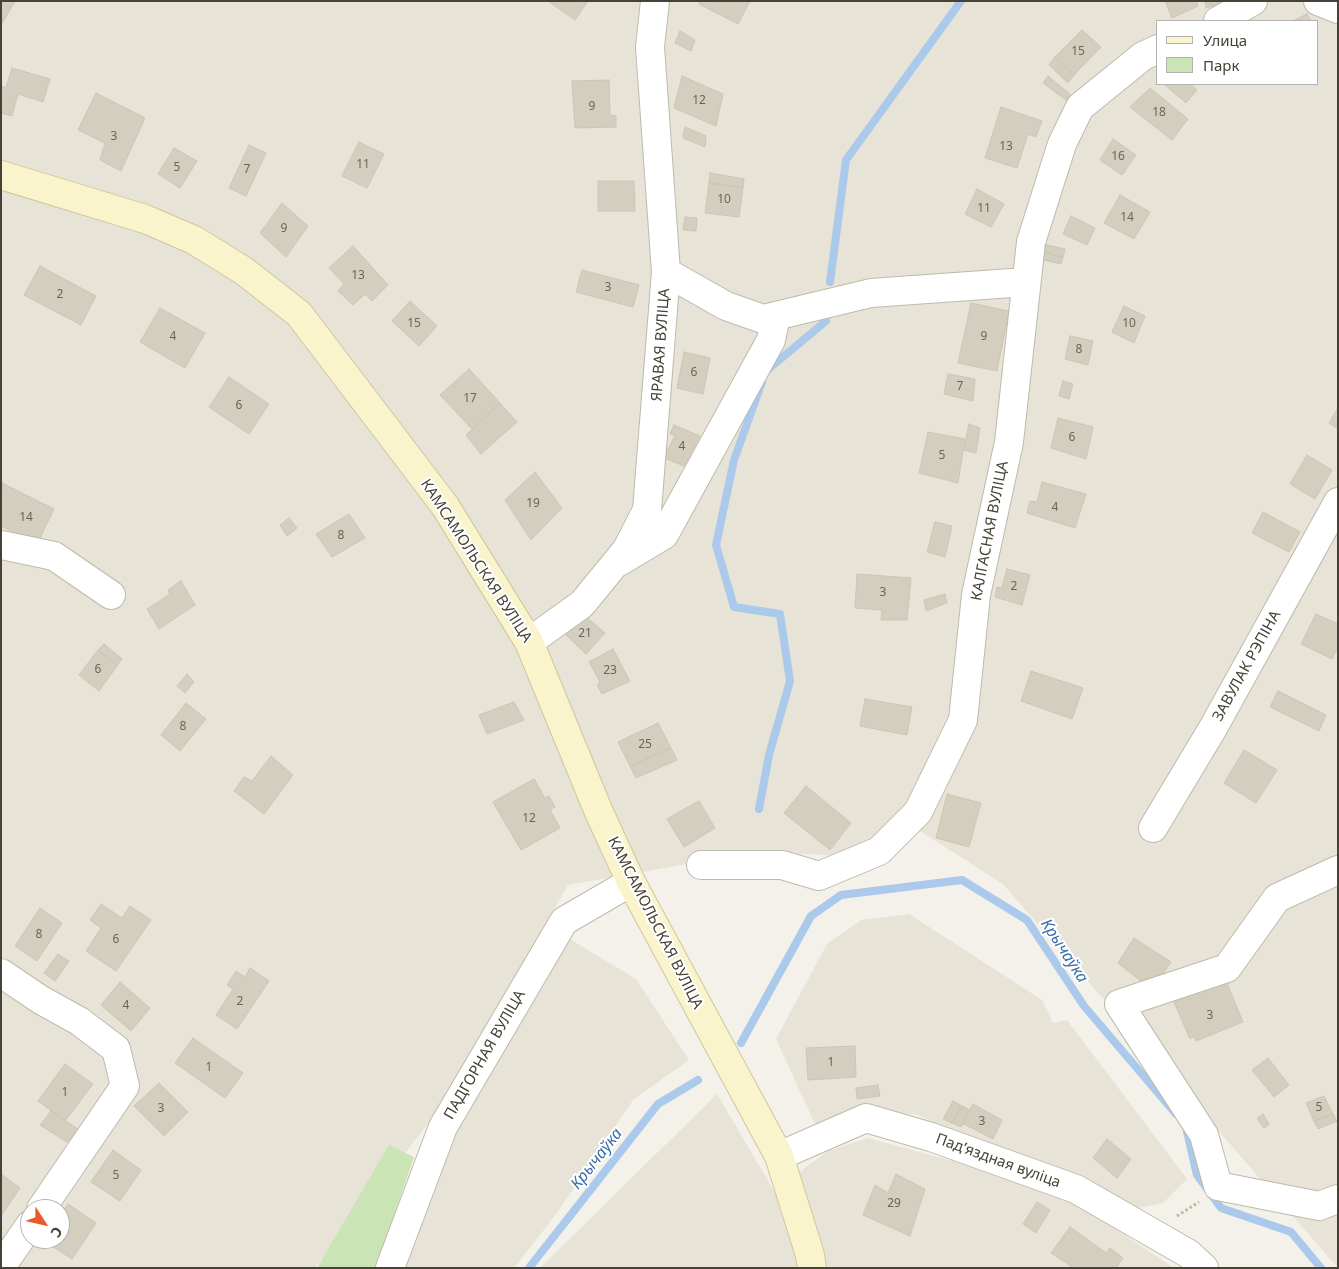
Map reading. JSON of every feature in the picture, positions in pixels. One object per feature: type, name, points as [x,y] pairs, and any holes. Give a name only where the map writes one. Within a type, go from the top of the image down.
[{"type":"main road","name":"КАМСАМОЛЬСКАЯ ВУЛІЦА","points":[[1,175],[145,219],[194,240],[244,271],[299,314],[445,506],[529,642],[598,810],[631,882],[779,1156],[810,1255],[812,1268]]},
{"type":"street","name":"ЯРАВАЯ ВУЛІЦА","points":[[529,642],[582,604],[627,549],[647,510],[666,272],[650,46],[655,1]]},
{"type":"street","points":[[1220,20],[1253,1]]},
{"type":"street","points":[[1318,1],[1338,9]]},
{"type":"street","name":"КАЛГАСНАЯ ВУЛІЦА","points":[[701,865],[782,865],[818,876],[879,851],[918,812],[963,720],[976,595],[1009,442],[1031,242],[1062,144],[1080,107],[1143,56],[1156,50]]},
{"type":"street","points":[[666,272],[726,306],[763,320],[871,293],[1026,282]]},
{"type":"street","points":[[612,567],[664,535],[771,340],[776,316]]},
{"type":"street","name":"ЗАВУЛАК РЭПІНА","points":[[1153,828],[1213,728],[1338,502]]},
{"type":"street","points":[[1,544],[54,556],[110,595]]},
{"type":"street","points":[[1338,870],[1277,898],[1227,968],[1120,1004],[1204,1135],[1218,1186],[1319,1206],[1338,1200]]},
{"type":"street","name":"ПАДГОРНАЯ ВУЛІЦА","points":[[390,1268],[443,1127],[564,920],[631,882]]},
{"type":"street","points":[[1,973],[41,1000],[79,1021],[116,1049],[125,1086],[48,1199]]},
{"type":"street","name":"Падʼяздная вуліца","points":[[779,1156],[866,1118],[931,1137],[1076,1190],[1189,1254],[1204,1268]]},
{"type":"street","points":[[1,1267],[20,1239]]},
{"type":"shaded area","points":[[1,1],[1338,1],[1338,1268],[1003,884],[901,819],[851,856],[755,852],[568,885],[438,1111],[315,1268],[1,1268]]},
{"type":"shaded area","points":[[909,914],[1042,1000],[1053,1023],[1067,1020],[1187,1179],[1163,1203],[1132,1209],[1024,1164],[918,1115],[865,1108],[815,1124],[776,1039],[827,944],[861,920]]},
{"type":"shaded area","points":[[566,937],[636,979],[689,1060],[633,1100],[557,1213],[514,1268],[404,1268],[456,1130]]},
{"type":"shaded area","points":[[717,1094],[774,1191],[828,1151],[868,1138],[956,1162],[1075,1202],[1174,1268],[540,1268]]},
{"type":"green space","points":[[389,1145],[414,1157],[376,1268],[317,1268]]},
{"type":"building","points":[[1,1],[15,1],[1,25]]},
{"type":"building","points":[[548,1],[588,1],[575,20]]},
{"type":"building","points":[[700,1],[750,1],[738,24],[699,4]]},
{"type":"building","points":[[1165,1],[1196,1],[1198,6],[1172,18]]},
{"type":"building","points":[[1205,2],[1225,2],[1206,8]]},
{"type":"building","points":[[1307,14],[1310,20],[1295,20]]},
{"type":"building","points":[[1082,30],[1101,47],[1074,75],[1055,57]]},
{"type":"building","points":[[680,31],[695,40],[691,51],[675,43]]},
{"type":"building","points":[[1055,57],[1074,75],[1068,83],[1049,65]]},
{"type":"building","points":[[12,68],[50,79],[43,102],[18,94],[12,116],[1,113],[1,86],[6,88]]},
{"type":"building","points":[[682,76],[723,94],[716,126],[674,108]]},
{"type":"building","points":[[1048,76],[1070,94],[1066,100],[1043,83]]},
{"type":"building","points":[[609,80],[610,115],[616,116],[616,127],[575,128],[572,81]]},
{"type":"building","points":[[1165,85],[1191,85],[1197,90],[1186,103]]},
{"type":"building","points":[[1150,88],[1188,119],[1172,140],[1130,107]]},
{"type":"building","points":[[96,93],[145,118],[121,171],[100,160],[105,143],[78,130]]},
{"type":"building","points":[[1001,107],[1042,121],[1036,137],[1028,134],[1017,168],[985,158]]},
{"type":"building","points":[[685,127],[706,136],[705,147],[683,138]]},
{"type":"building","points":[[1113,139],[1136,155],[1122,175],[1100,160]]},
{"type":"building","points":[[359,142],[384,154],[367,188],[342,176]]},
{"type":"building","points":[[249,145],[266,153],[246,196],[229,188]]},
{"type":"building","points":[[174,148],[197,161],[180,188],[158,174]]},
{"type":"building","points":[[710,173],[744,179],[743,188],[709,183]]},
{"type":"building","points":[[598,181],[634,181],[635,211],[598,211]]},
{"type":"building","points":[[709,183],[743,188],[739,217],[705,213]]},
{"type":"building","points":[[977,189],[1004,204],[991,227],[965,214]]},
{"type":"building","points":[[1120,195],[1150,212],[1134,239],[1104,223]]},
{"type":"building","points":[[282,203],[308,226],[286,257],[260,233]]},
{"type":"building","points":[[1071,216],[1095,228],[1087,245],[1063,234]]},
{"type":"building","points":[[685,217],[697,218],[696,231],[683,230]]},
{"type":"building","points":[[1043,244],[1065,249],[1063,257],[1041,252]]},
{"type":"building","points":[[353,246],[388,285],[372,301],[365,294],[353,305],[338,291],[344,284],[329,268]]},
{"type":"building","points":[[1041,252],[1063,257],[1061,264],[1040,259]]},
{"type":"building","points":[[40,266],[96,296],[81,325],[24,295]]},
{"type":"building","points":[[582,270],[639,285],[633,307],[576,292]]},
{"type":"building","points":[[410,301],[437,326],[419,346],[392,321]]},
{"type":"building","points":[[971,303],[1009,311],[997,371],[958,363]]},
{"type":"building","points":[[1124,306],[1145,316],[1134,343],[1112,332]]},
{"type":"building","points":[[160,308],[205,333],[185,368],[140,342]]},
{"type":"building","points":[[1070,336],[1093,341],[1088,365],[1065,359]]},
{"type":"building","points":[[684,352],[710,358],[703,394],[677,388]]},
{"type":"building","points":[[469,369],[500,403],[472,429],[440,395]]},
{"type":"building","points":[[948,374],[975,379],[973,401],[944,394]]},
{"type":"building","points":[[229,377],[269,404],[249,434],[209,407]]},
{"type":"building","points":[[1063,381],[1073,384],[1069,399],[1059,396]]},
{"type":"building","points":[[500,403],[517,422],[481,454],[466,435]]},
{"type":"building","points":[[1338,408],[1338,429],[1329,423]]},
{"type":"building","points":[[1058,418],[1093,427],[1086,459],[1051,448]]},
{"type":"building","points":[[969,424],[980,428],[976,453],[964,450]]},
{"type":"building","points":[[674,425],[700,436],[684,466],[664,458],[675,435],[670,434]]},
{"type":"building","points":[[928,432],[965,439],[958,483],[919,473]]},
{"type":"building","points":[[1307,455],[1332,470],[1315,499],[1290,484]]},
{"type":"building","points":[[535,472],[562,508],[531,540],[505,500]]},
{"type":"building","points":[[1042,482],[1086,494],[1075,528],[1027,513],[1030,501],[1037,502]]},
{"type":"building","points":[[2,483],[54,509],[37,544],[1,526]]},
{"type":"building","points":[[1263,512],[1300,532],[1289,552],[1252,533]]},
{"type":"building","points":[[349,514],[365,538],[332,557],[316,534]]},
{"type":"building","points":[[289,518],[297,528],[287,536],[280,525]]},
{"type":"building","points":[[935,522],[952,526],[945,557],[927,552]]},
{"type":"building","points":[[1007,569],[1030,575],[1022,605],[995,597],[997,587],[1002,588]]},
{"type":"building","points":[[857,574],[911,578],[907,620],[881,620],[882,610],[855,608]]},
{"type":"building","points":[[181,581],[195,605],[159,629],[147,609],[170,594],[168,590]]},
{"type":"building","points":[[945,594],[947,603],[926,611],[924,600]]},
{"type":"building","points":[[583,614],[605,633],[586,654],[566,635]]},
{"type":"building","points":[[1316,614],[1338,624],[1338,647],[1332,659],[1301,644]]},
{"type":"building","points":[[104,644],[122,659],[117,666],[98,650]]},
{"type":"building","points":[[613,649],[630,681],[602,694],[597,685],[600,682],[589,662]]},
{"type":"building","points":[[98,650],[117,666],[99,691],[79,675]]},
{"type":"building","points":[[1031,671],[1083,688],[1072,719],[1021,701]]},
{"type":"building","points":[[187,674],[194,682],[185,693],[177,686]]},
{"type":"building","points":[[1278,691],[1326,715],[1319,731],[1270,707]]},
{"type":"building","points":[[865,699],[912,707],[907,735],[860,726]]},
{"type":"building","points":[[514,702],[524,720],[487,734],[479,715]]},
{"type":"building","points":[[186,703],[206,719],[180,751],[161,735]]},
{"type":"building","points":[[658,723],[671,748],[630,766],[618,742]]},
{"type":"building","points":[[671,748],[677,760],[636,778],[630,766]]},
{"type":"building","points":[[1244,750],[1277,770],[1256,803],[1224,783]]},
{"type":"building","points":[[271,756],[293,775],[264,814],[234,791],[244,777],[252,781]]},
{"type":"building","points":[[534,779],[545,798],[549,796],[555,807],[550,810],[560,828],[521,850],[493,802]]},
{"type":"building","points":[[806,786],[851,823],[830,850],[784,813]]},
{"type":"building","points":[[947,794],[981,803],[969,847],[936,838]]},
{"type":"building","points":[[699,801],[715,828],[684,847],[667,819]]},
{"type":"building","points":[[101,904],[122,918],[130,906],[151,920],[116,971],[86,951],[101,928],[90,920]]},
{"type":"building","points":[[40,908],[62,923],[37,961],[15,946]]},
{"type":"building","points":[[1134,938],[1171,962],[1152,990],[1118,963]]},
{"type":"building","points":[[58,954],[69,961],[55,981],[44,973]]},
{"type":"building","points":[[250,968],[269,981],[237,1029],[216,1015],[233,989],[227,985],[236,971],[245,977]]},
{"type":"building","points":[[1226,981],[1243,1022],[1196,1041],[1194,1036],[1190,1039],[1174,1002]]},
{"type":"building","points":[[120,982],[150,1008],[131,1031],[101,1005]]},
{"type":"building","points":[[193,1038],[243,1073],[225,1098],[175,1063]]},
{"type":"building","points":[[855,1046],[856,1077],[808,1080],[806,1048]]},
{"type":"building","points":[[1268,1058],[1289,1085],[1274,1097],[1252,1070]]},
{"type":"building","points":[[65,1064],[93,1084],[65,1121],[38,1101]]},
{"type":"building","points":[[159,1083],[188,1112],[164,1136],[134,1106]]},
{"type":"building","points":[[878,1085],[880,1096],[857,1099],[856,1088]]},
{"type":"building","points":[[1324,1096],[1333,1114],[1314,1121],[1306,1103]]},
{"type":"building","points":[[953,1101],[962,1106],[952,1123],[943,1119]]},
{"type":"building","points":[[973,1104],[1002,1120],[993,1139],[962,1123]]},
{"type":"building","points":[[962,1106],[970,1110],[961,1127],[952,1123]]},
{"type":"building","points":[[51,1111],[78,1129],[67,1142],[40,1125]]},
{"type":"building","points":[[1263,1114],[1269,1124],[1264,1128],[1257,1118]]},
{"type":"building","points":[[1333,1114],[1337,1121],[1318,1129],[1314,1121]]},
{"type":"building","points":[[1107,1139],[1131,1159],[1117,1178],[1093,1158]]},
{"type":"building","points":[[113,1150],[141,1170],[120,1201],[91,1182]]},
{"type":"building","points":[[1,1174],[20,1188],[1,1216]]},
{"type":"building","points":[[896,1174],[925,1189],[910,1236],[863,1215],[875,1185],[888,1193]]},
{"type":"building","points":[[1037,1202],[1050,1210],[1036,1233],[1023,1224]]},
{"type":"building","points":[[70,1205],[96,1223],[72,1259],[56,1249],[70,1249]]},
{"type":"building","points":[[1070,1227],[1106,1253],[1110,1248],[1123,1258],[1116,1268],[1074,1268],[1051,1253]]},
{"type":"waterway","points":[[830,282],[846,160],[961,1]]},
{"type":"waterway","points":[[766,371],[826,321]]},
{"type":"waterway","points":[[759,809],[769,755],[790,681],[780,614],[734,607],[716,545],[734,460],[762,382]]},
{"type":"waterway","name":"Крычаўка","points":[[741,1043],[811,916],[841,895],[962,880],[1027,920],[1084,1006],[1176,1114]]},
{"type":"waterway","name":"Крычаўка","points":[[529,1268],[658,1104],[698,1080]]},
{"type":"waterway","name":"Крычаўка","points":[[1186,1127],[1197,1175],[1221,1208],[1291,1232],[1321,1268]]}]
